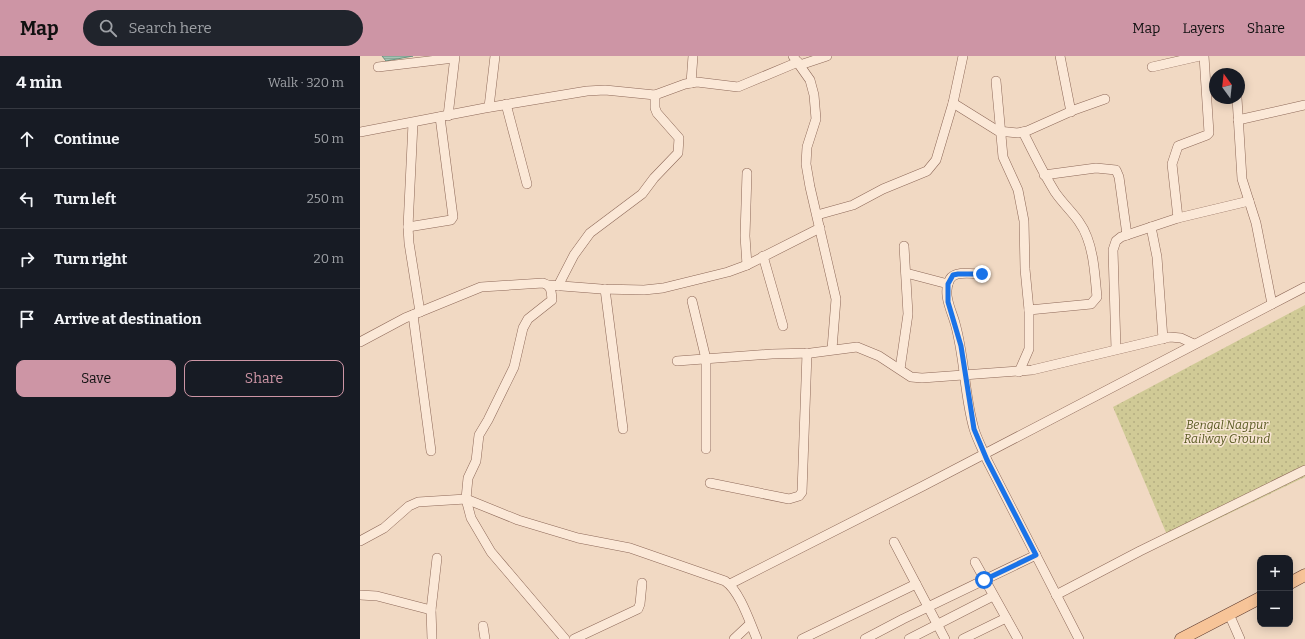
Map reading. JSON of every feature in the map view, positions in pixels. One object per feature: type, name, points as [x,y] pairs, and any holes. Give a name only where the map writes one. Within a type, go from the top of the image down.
[{"type":"main road","points":[[1293,581],[1305,575]]},
{"type":"main road","points":[[1181,639],[1257,600]]},
{"type":"street","points":[[489,107],[495,56]]},
{"type":"street","points":[[691,83],[693,56]]},
{"type":"street","points":[[360,132],[413,123],[489,107],[595,90],[655,95],[691,83],[738,87],[797,61],[827,56]]},
{"type":"street","points":[[817,215],[853,205],[883,189],[927,171],[936,160],[954,103],[963,56]]},
{"type":"street","points":[[1060,56],[1071,112]]},
{"type":"street","points":[[1152,67],[1200,56]]},
{"type":"street","points":[[1178,218],[1172,164],[1173,158],[1178,146],[1209,133],[1204,56]]},
{"type":"street","points":[[378,67],[455,57],[444,116],[453,217],[451,220],[408,227]]},
{"type":"street","points":[[797,61],[812,85],[816,110],[815,124],[808,143],[806,158],[810,187],[836,299],[832,349]]},
{"type":"street","points":[[996,81],[1003,157],[1018,190],[1024,221],[1025,269],[1029,310],[1029,349],[1019,372]]},
{"type":"street","points":[[565,639],[491,552],[471,518],[466,499],[468,478],[476,461],[479,435],[514,367],[522,328],[528,319],[552,300],[551,288],[590,233],[642,194],[654,178],[678,153],[679,138],[654,108],[655,95]]},
{"type":"street","points":[[954,103],[1001,132],[1023,132],[1105,99]]},
{"type":"street","points":[[506,104],[527,184]]},
{"type":"street","points":[[1237,104],[1242,179],[1256,223],[1272,304]]},
{"type":"street","points":[[1238,120],[1305,105]]},
{"type":"street","points":[[413,123],[408,227],[416,314],[432,451]]},
{"type":"street","points":[[1023,132],[1044,175],[1056,194],[1081,225],[1087,236],[1097,297],[1091,304],[1029,310]]},
{"type":"street","points":[[1044,175],[1096,168],[1116,170],[1119,177],[1127,235]]},
{"type":"street","points":[[747,173],[745,236],[747,265]]},
{"type":"street","points":[[1116,349],[1113,250],[1116,241],[1127,235],[1178,218],[1249,201]]},
{"type":"street","points":[[1152,227],[1157,257],[1163,339]]},
{"type":"street","points":[[360,342],[416,314],[481,287],[542,283],[605,289],[663,288],[728,272],[747,265],[820,228]]},
{"type":"street","points":[[900,369],[908,314],[904,246]]},
{"type":"street","points":[[763,256],[783,326]]},
{"type":"street","points":[[906,274],[948,284]]},
{"type":"street","points":[[982,274],[958,274],[950,278],[948,284],[948,302],[961,346],[974,429],[985,454],[1079,639]]},
{"type":"street","points":[[730,584],[985,454],[1305,287]]},
{"type":"street","points":[[605,289],[623,429]]},
{"type":"street","points":[[692,301],[706,359],[706,449]]},
{"type":"street","points":[[677,362],[807,353],[856,347],[866,349],[914,378],[1019,372],[1058,364],[1116,349],[1176,337],[1194,344]]},
{"type":"street","points":[[710,483],[789,499],[799,496],[802,492],[807,353]]},
{"type":"street","points":[[1056,595],[1140,551],[1305,470]]},
{"type":"street","points":[[360,541],[384,528],[409,506],[418,502],[466,499],[518,520],[578,538],[630,548],[707,574],[730,584],[757,639]]},
{"type":"street","points":[[894,542],[945,639]]},
{"type":"street","points":[[870,638],[928,607],[1036,555]]},
{"type":"street","points":[[432,639],[431,610],[437,558]]},
{"type":"street","points":[[975,562],[1018,639]]},
{"type":"street","points":[[574,639],[638,609],[640,604],[642,583]]},
{"type":"street","points":[[802,639],[916,584]]},
{"type":"street","points":[[360,595],[376,596],[431,610]]},
{"type":"street","points":[[909,639],[993,596]]},
{"type":"street","points":[[1229,614],[1240,639]]},
{"type":"street","points":[[963,639],[1006,618]]},
{"type":"street","points":[[734,639],[750,624]]},
{"type":"street","points":[[483,626],[485,639]]},
{"type":"green space","name":"Bengal Nagpur Railway Ground","points":[[1305,305],[1305,477],[1170,542],[1113,407]]},
{"type":"shaded area","points":[[382,56],[413,56],[386,61]]},
{"type":"route","points":[[982,274],[953,275],[948,284],[948,302],[955,321],[961,346],[974,429],[987,460],[1036,555],[984,580]]}]
